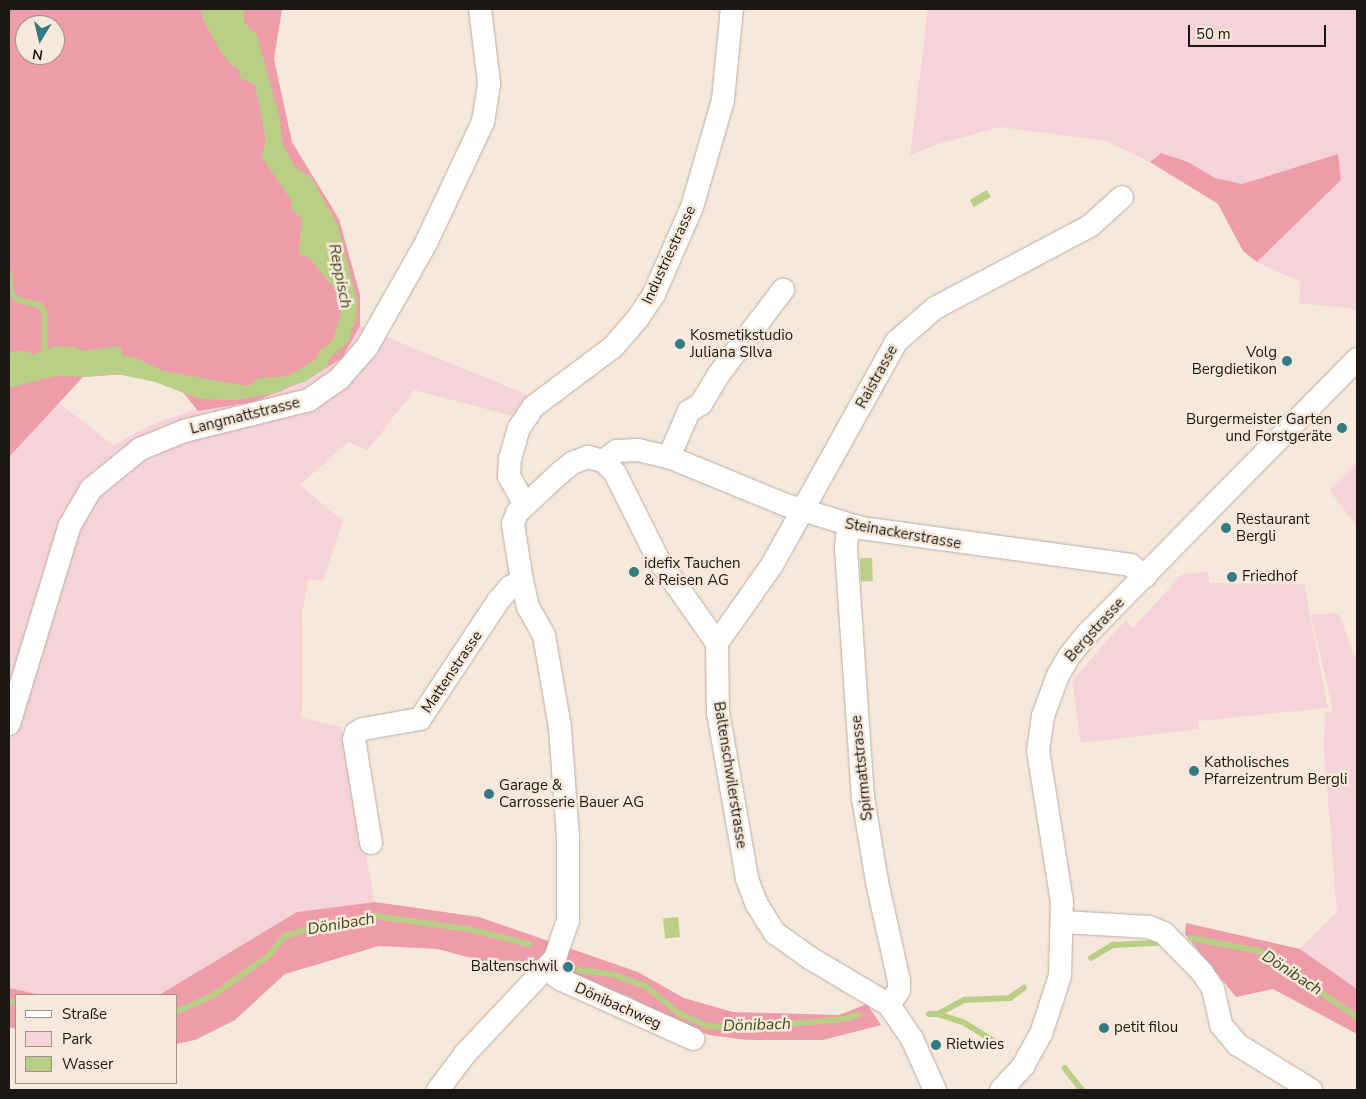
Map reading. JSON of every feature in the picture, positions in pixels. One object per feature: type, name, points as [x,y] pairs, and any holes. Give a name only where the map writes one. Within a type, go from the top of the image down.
[{"type":"street","name":"Langmattstrasse","points":[[9,724],[70,525],[91,489],[140,449],[184,431],[309,400],[340,379],[367,347],[426,243],[483,122],[489,82],[480,9]]},
{"type":"street","name":"Industriestrasse","points":[[525,505],[509,476],[510,459],[519,428],[534,407],[613,347],[638,318],[654,294],[692,207],[723,100],[732,9]]},
{"type":"street","name":"Raistrasse","points":[[716,643],[772,565],[896,342],[914,324],[935,308],[1090,226],[1122,197]]},
{"type":"street","points":[[669,457],[689,410],[701,404],[719,374],[783,290]]},
{"type":"street","name":"Bergstrasse","points":[[1001,1090],[1023,1066],[1052,1009],[1060,976],[1063,922],[1060,886],[1038,762],[1041,723],[1053,687],[1070,655],[1357,359]]},
{"type":"street","name":"Steinackerstrasse","points":[[603,461],[617,451],[638,450],[669,457],[801,510],[848,524],[967,545],[1130,565],[1145,576]]},
{"type":"street","points":[[438,1090],[464,1054],[546,969],[561,946],[568,921],[568,837],[560,727],[544,635],[528,607],[513,524],[525,505],[572,463],[588,457],[603,461],[615,473],[658,559],[716,643]]},
{"type":"street","name":"Spirmattstrasse","points":[[848,524],[846,549],[862,789],[877,882],[899,981],[899,990],[890,1005]]},
{"type":"street","name":"Mattenstrasse","points":[[371,843],[354,740],[356,733],[363,729],[420,719],[498,602],[510,587],[522,581]]},
{"type":"street","name":"Baltenschwilerstrasse","points":[[716,643],[718,712],[747,879],[756,903],[775,932],[810,958],[890,1005],[912,1039],[934,1090]]},
{"type":"street","points":[[1063,922],[1149,927],[1164,933],[1202,972],[1215,996],[1221,1025],[1238,1045],[1311,1090]]},
{"type":"street","name":"Dönibachweg","points":[[546,969],[562,980],[693,1039]]},
{"type":"green space","points":[[928,9],[1357,9],[1357,312],[1351,308],[1299,303],[1301,282],[1257,262],[1341,180],[1338,154],[1242,184],[1215,178],[1188,162],[1161,153],[1150,162],[1107,141],[1000,127],[938,144],[910,155]]},
{"type":"green space","points":[[360,326],[530,396],[513,416],[414,390],[368,450],[348,442],[300,485],[343,521],[323,580],[308,580],[302,614],[302,718],[341,727],[375,902],[297,912],[161,994],[37,994],[9,988],[9,457],[58,402],[113,445],[151,425],[342,358]]},
{"type":"green space","points":[[1357,462],[1357,526],[1329,490]]},
{"type":"green space","points":[[1208,571],[1209,583],[1304,584],[1328,708],[1198,721],[1199,729],[1081,743],[1072,681],[1126,620],[1133,628],[1181,575]]},
{"type":"green space","points":[[1339,613],[1354,656],[1357,656],[1357,989],[1300,949],[1337,912],[1324,750],[1325,713],[1333,711],[1311,615]]},
{"type":"shaded area","points":[[9,9],[282,9],[274,59],[292,142],[339,219],[360,295],[360,326],[342,358],[307,380],[253,402],[198,411],[166,371],[83,377],[9,457]]},
{"type":"shaded area","points":[[1161,153],[1188,162],[1215,178],[1242,184],[1338,154],[1341,180],[1257,262],[1243,251],[1218,204],[1150,162]]},
{"type":"shaded area","points":[[375,902],[479,917],[638,972],[684,998],[733,1012],[839,1015],[867,1004],[881,1025],[823,1040],[747,1040],[709,1035],[674,1022],[630,997],[536,964],[523,972],[438,949],[379,946],[285,974],[235,1020],[195,1040],[178,1044],[178,994],[161,994],[297,912]]},
{"type":"shaded area","points":[[1186,923],[1300,949],[1357,989],[1357,1034],[1273,989],[1236,997],[1185,934]]},
{"type":"shaded area","points":[[9,988],[37,994],[15,994],[15,1029],[9,1027]]},
{"type":"water","name":"Reppisch","points":[[201,9],[244,9],[244,22],[257,35],[280,120],[282,143],[295,167],[311,177],[338,226],[357,300],[357,313],[349,341],[330,358],[327,367],[304,382],[286,387],[280,392],[238,400],[199,399],[155,382],[117,374],[85,377],[55,376],[9,388],[9,354],[14,351],[29,351],[32,355],[55,346],[75,347],[84,351],[117,346],[121,348],[123,356],[134,357],[164,371],[248,386],[259,378],[288,376],[316,359],[319,351],[333,340],[341,313],[335,289],[309,258],[298,254],[302,219],[291,209],[291,200],[261,156],[266,141],[255,85],[240,78],[238,68],[232,66],[220,51],[203,20]]},
{"type":"water","points":[[987,190],[991,197],[974,207],[970,200]]},
{"type":"water","points":[[860,558],[872,558],[873,581],[861,581]]},
{"type":"water","points":[[678,917],[680,937],[665,938],[663,919]]},
{"type":"waterway","points":[[9,272],[11,292],[18,300],[40,305],[45,313],[45,358]]},
{"type":"waterway","name":"Dönibach","points":[[178,1011],[212,996],[267,957],[285,936],[322,925],[375,916],[468,929],[529,944]]},
{"type":"waterway","name":"Dönibach","points":[[1191,938],[1259,951],[1272,958],[1287,973],[1303,980],[1357,1017]]},
{"type":"waterway","name":"Dönibach","points":[[1091,958],[1113,945],[1156,943]]},
{"type":"waterway","name":"Dönibach","points":[[579,970],[611,974],[646,986],[680,1014],[708,1026],[740,1028],[845,1019],[858,1015]]},
{"type":"waterway","name":"Dönibach","points":[[929,1014],[938,1014],[964,1000],[1010,998],[1024,988]]},
{"type":"waterway","name":"Dönibach","points":[[9,1001],[15,1002]]},
{"type":"waterway","points":[[938,1014],[965,1023],[997,1043]]},
{"type":"waterway","points":[[1065,1068],[1082,1090]]},
{"type":"place","name":"Kosmetikstudio Juliana SIlva","points":[[680,344]]},
{"type":"place","name":"Volg Bergdietikon","points":[[1287,361]]},
{"type":"place","name":"Burgermeister Garten und Forstgeräte","points":[[1342,428]]},
{"type":"place","name":"Restaurant Bergli","points":[[1226,528]]},
{"type":"place","name":"idefix Tauchen & Reisen AG","points":[[634,572]]},
{"type":"place","name":"Friedhof","points":[[1232,577]]},
{"type":"place","name":"Katholisches Pfarreizentrum Bergli","points":[[1194,771]]},
{"type":"place","name":"Garage & Carrosserie Bauer AG","points":[[489,794]]},
{"type":"place","name":"Baltenschwil","points":[[568,967]]},
{"type":"place","name":"petit filou","points":[[1104,1028]]},
{"type":"place","name":"Rietwies","points":[[936,1045]]}]
